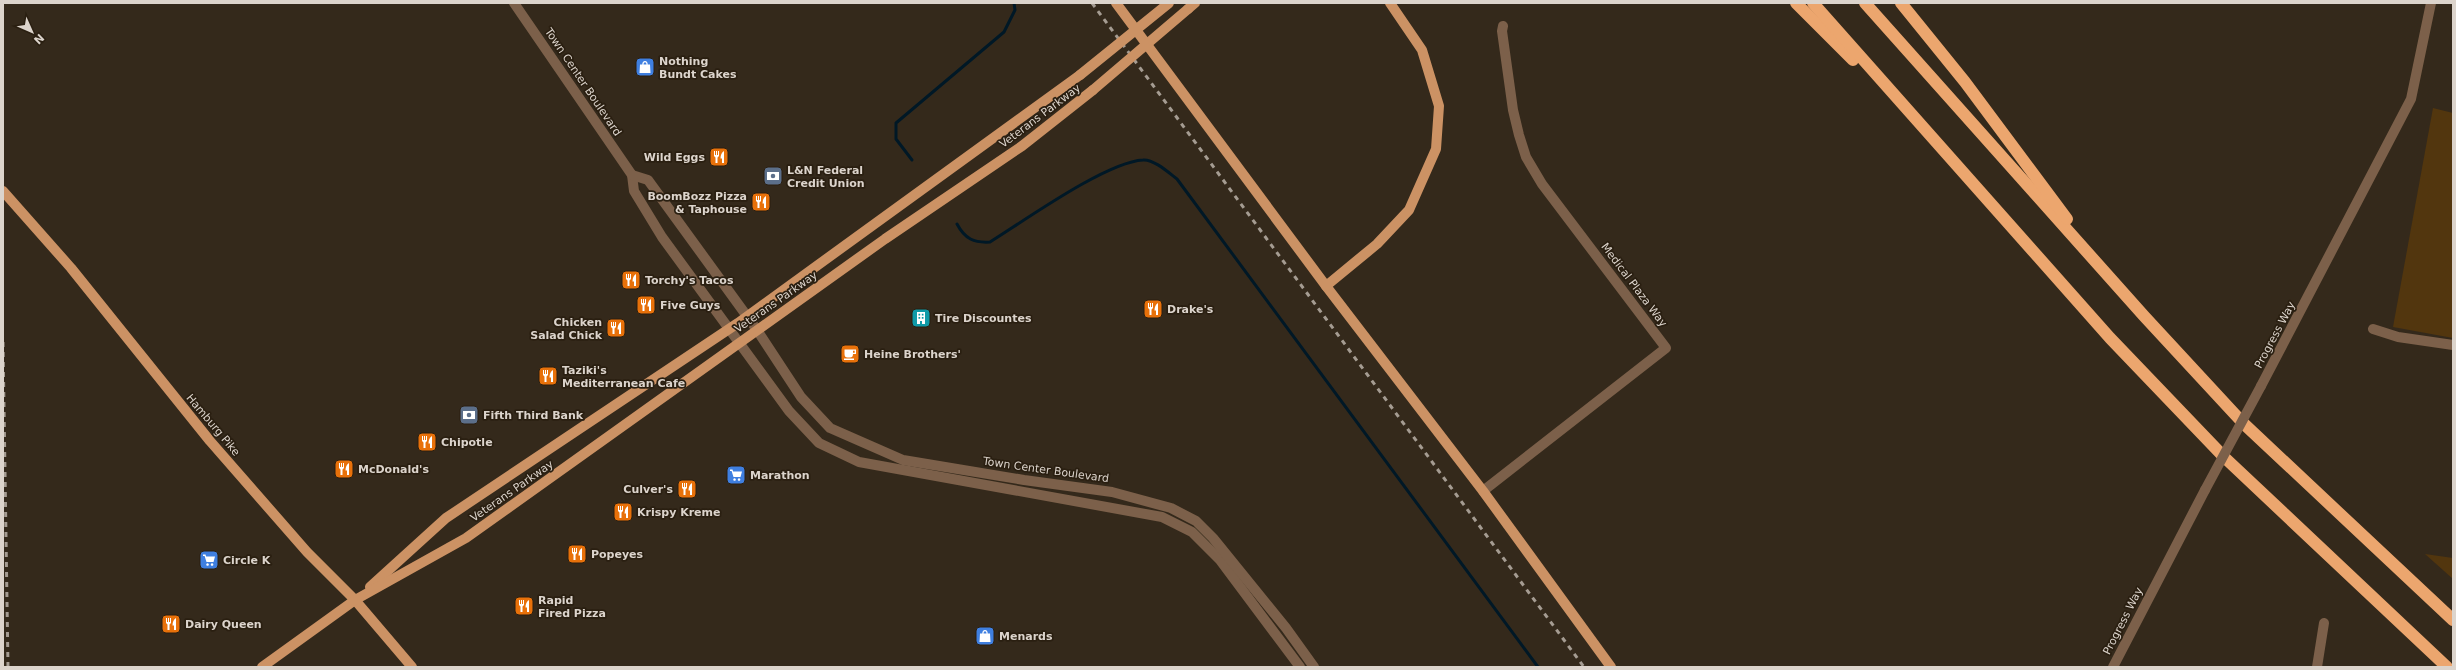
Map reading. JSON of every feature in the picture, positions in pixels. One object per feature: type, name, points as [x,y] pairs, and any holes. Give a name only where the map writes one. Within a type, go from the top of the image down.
[{"type":"highway","points":[[1796,3],[1935,142]]},
{"type":"highway","points":[[1813,3],[2110,338],[2224,457],[2447,667]]},
{"type":"highway","points":[[1865,3],[2117,286],[2262,442],[2453,620]]},
{"type":"highway","points":[[1901,3],[1966,82],[2117,286]]},
{"type":"main road","points":[[1116,3],[1326,286],[1483,491],[1611,667]]},
{"type":"main road","name":"Veterans Parkway","points":[[262,667],[355,600],[446,518],[747,317],[1080,75],[1169,3]]},
{"type":"main road","points":[[1326,286],[1377,244],[1409,210],[1436,149],[1439,106],[1422,50],[1390,3]]},
{"type":"main road","name":"Veterans Parkway","points":[[355,600],[466,538],[757,330],[1022,146],[1093,90],[1192,6]]},
{"type":"main road","name":"Hamburg Pike","points":[[3,191],[71,268],[210,441],[307,552],[355,600],[412,667]]},
{"type":"street","name":"Town Center Boulevard","points":[[514,3],[632,175],[634,191],[662,237],[730,328],[739,343]]},
{"type":"street","name":"Progress Way","points":[[2113,667],[2205,490],[2262,386],[2410,99],[2431,3]]},
{"type":"street","name":"Medical Plaza Way","points":[[1483,491],[1666,348],[1542,184],[1526,156],[1513,110],[1502,31],[1503,26]]},
{"type":"street","points":[[632,175],[648,180],[747,317]]},
{"type":"street","name":"Town Center Boulevard","points":[[747,317],[801,397],[830,428],[847,436],[903,460],[1024,480],[1112,492],[1172,508],[1196,521],[1213,538],[1286,628],[1314,667]]},
{"type":"street","points":[[2373,329],[2398,337],[2453,345]]},
{"type":"street","points":[[739,343],[789,411],[819,443],[859,462],[1162,517],[1192,532],[1220,560],[1300,667]]},
{"type":"street","points":[[2317,667],[2324,623]]},
{"type":"shaded area","points":[[2433,108],[2453,113],[2453,338],[2393,327]]},
{"type":"shaded area","points":[[2425,554],[2453,558],[2453,579]]},
{"type":"waterway","points":[[912,160],[896,139],[896,123],[1004,32],[1015,10],[1014,3]]},
{"type":"waterway","points":[[957,224],[963,233],[970,239],[979,242],[990,242],[1087,181],[1127,163],[1147,160],[1166,170],[1177,179],[1538,667]]},
{"type":"railway","points":[[1092,3],[1584,667]]},
{"type":"railway","points":[[3,342],[8,667]]},
{"type":"place","name":"Nothing Bundt Cakes","points":[[645,67]]},
{"type":"place","name":"Wild Eggs","points":[[719,157]]},
{"type":"place","name":"L&N Federal Credit Union","points":[[773,176]]},
{"type":"place","name":"BoomBozz Pizza & Taphouse","points":[[761,202]]},
{"type":"place","name":"Torchy's Tacos","points":[[631,280]]},
{"type":"place","name":"Five Guys","points":[[646,305]]},
{"type":"place","name":"Drake's","points":[[1153,309]]},
{"type":"place","name":"Tire Discountes","points":[[921,318]]},
{"type":"place","name":"Chicken Salad Chick","points":[[616,328]]},
{"type":"place","name":"Heine Brothers'","points":[[850,354]]},
{"type":"place","name":"Taziki's Mediterranean Cafe","points":[[548,376]]},
{"type":"place","name":"Fifth Third Bank","points":[[469,415]]},
{"type":"place","name":"Chipotle","points":[[427,442]]},
{"type":"place","name":"McDonald's","points":[[344,469]]},
{"type":"place","name":"Marathon","points":[[736,475]]},
{"type":"place","name":"Culver's","points":[[687,489]]},
{"type":"place","name":"Krispy Kreme","points":[[623,512]]},
{"type":"place","name":"Popeyes","points":[[577,554]]},
{"type":"place","name":"Circle K","points":[[209,560]]},
{"type":"place","name":"Rapid Fired Pizza","points":[[524,606]]},
{"type":"place","name":"Dairy Queen","points":[[171,624]]},
{"type":"place","name":"Menards","points":[[985,636]]}]
